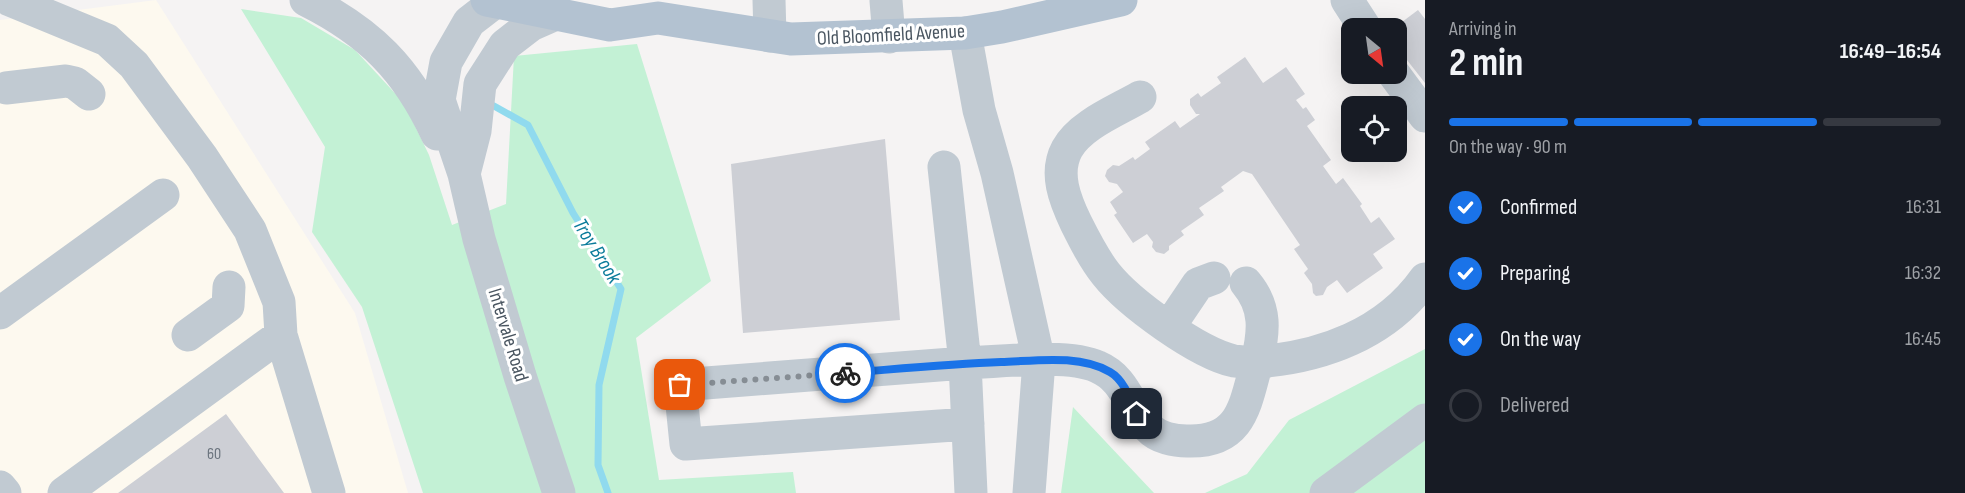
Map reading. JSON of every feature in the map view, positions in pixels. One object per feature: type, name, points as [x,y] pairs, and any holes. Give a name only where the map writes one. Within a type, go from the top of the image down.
[{"type":"main road","name":"Old Bloomfield Avenue","points":[[621,0],[791,39],[965,33],[1121,0]]},
{"type":"main road","name":"Old Bloomfield Avenue","points":[[494,1],[610,25],[677,13]]},
{"type":"street","points":[[10,0],[107,40],[134,65],[202,157],[250,230],[279,302],[281,335],[329,493]]},
{"type":"street","points":[[306,0],[330,12],[362,33],[386,54],[405,76],[426,110],[471,206]]},
{"type":"street","points":[[769,0],[770,36]]},
{"type":"street","points":[[889,0],[889,37]]},
{"type":"street","name":"Intervale Road","points":[[494,1],[469,22],[446,62],[439,100],[464,174],[510,342],[559,493]]},
{"type":"street","name":"Intervale Road","points":[[464,174],[475,131],[480,84],[505,45],[531,25],[556,14]]},
{"type":"street","points":[[965,33],[979,110],[997,173],[1039,361],[1029,493]]},
{"type":"street","points":[[6,88],[66,81],[75,82],[89,94]]},
{"type":"street","points":[[1401,84],[1425,116]]},
{"type":"street","points":[[1140,97],[1075,136],[1065,152],[1060,178],[1071,213],[1106,275],[1131,300],[1169,327],[1212,352],[1234,361],[1283,360],[1323,352],[1360,336],[1396,312],[1425,279]]},
{"type":"street","points":[[944,167],[965,363],[971,493]]},
{"type":"street","points":[[0,313],[163,195]]},
{"type":"street","points":[[1169,327],[1198,284],[1214,278]]},
{"type":"street","points":[[968,424],[686,444],[680,385],[965,363],[1070,361],[1094,365],[1112,373],[1127,392],[1137,414],[1151,431],[1175,441],[1202,442],[1228,431],[1244,412],[1261,343],[1263,318],[1257,296],[1246,283]]},
{"type":"street","points":[[188,335],[228,306],[229,286]]},
{"type":"street","points":[[64,493],[281,335]]},
{"type":"street","points":[[1326,493],[1425,420]]},
{"type":"street","points":[[0,486],[5,493]]},
{"type":"shaded area","points":[[156,0],[355,313],[408,493],[0,493],[0,20]]},
{"type":"green space","points":[[241,9],[301,18],[355,50],[404,103],[429,155],[452,225],[506,204],[514,56],[637,44],[711,281],[636,338],[659,480],[793,472],[796,493],[423,493],[362,307],[312,232],[325,147]]},
{"type":"green space","points":[[1425,349],[1425,493],[1205,493],[1247,474],[1289,420]]},
{"type":"green space","points":[[1073,407],[1154,493],[1061,493]]},
{"type":"building","points":[[1418,10],[1425,19],[1425,83],[1407,60],[1407,18]]},
{"type":"building","points":[[1245,57],[1263,83],[1286,67],[1305,94],[1296,100],[1303,109],[1306,107],[1315,120],[1307,126],[1331,160],[1323,166],[1336,184],[1343,178],[1362,204],[1360,206],[1371,223],[1379,217],[1395,239],[1373,254],[1383,268],[1347,293],[1337,280],[1327,287],[1323,295],[1316,296],[1313,293],[1312,284],[1304,273],[1308,269],[1294,249],[1300,245],[1252,174],[1243,171],[1221,187],[1224,191],[1199,208],[1204,215],[1181,231],[1184,235],[1169,246],[1169,250],[1164,254],[1156,252],[1147,234],[1133,243],[1114,215],[1117,213],[1110,202],[1123,192],[1117,184],[1109,182],[1105,176],[1107,170],[1133,157],[1135,160],[1150,149],[1145,142],[1175,121],[1180,128],[1200,114],[1196,114],[1190,105],[1190,99],[1198,93],[1201,97],[1221,83],[1217,77]]},
{"type":"building","points":[[885,139],[900,320],[743,333],[731,164]]},
{"type":"building","points":[[226,414],[284,493],[118,493]]},
{"type":"waterway","name":"Troy Brook","points":[[494,106],[528,125],[573,213],[621,289],[599,385],[598,465],[608,493]]},
{"type":"way so far","points":[[680,385],[845,373]]},
{"type":"route","points":[[845,373],[965,363],[1070,361],[1094,365],[1112,373],[1127,392],[1137,414]]}]
